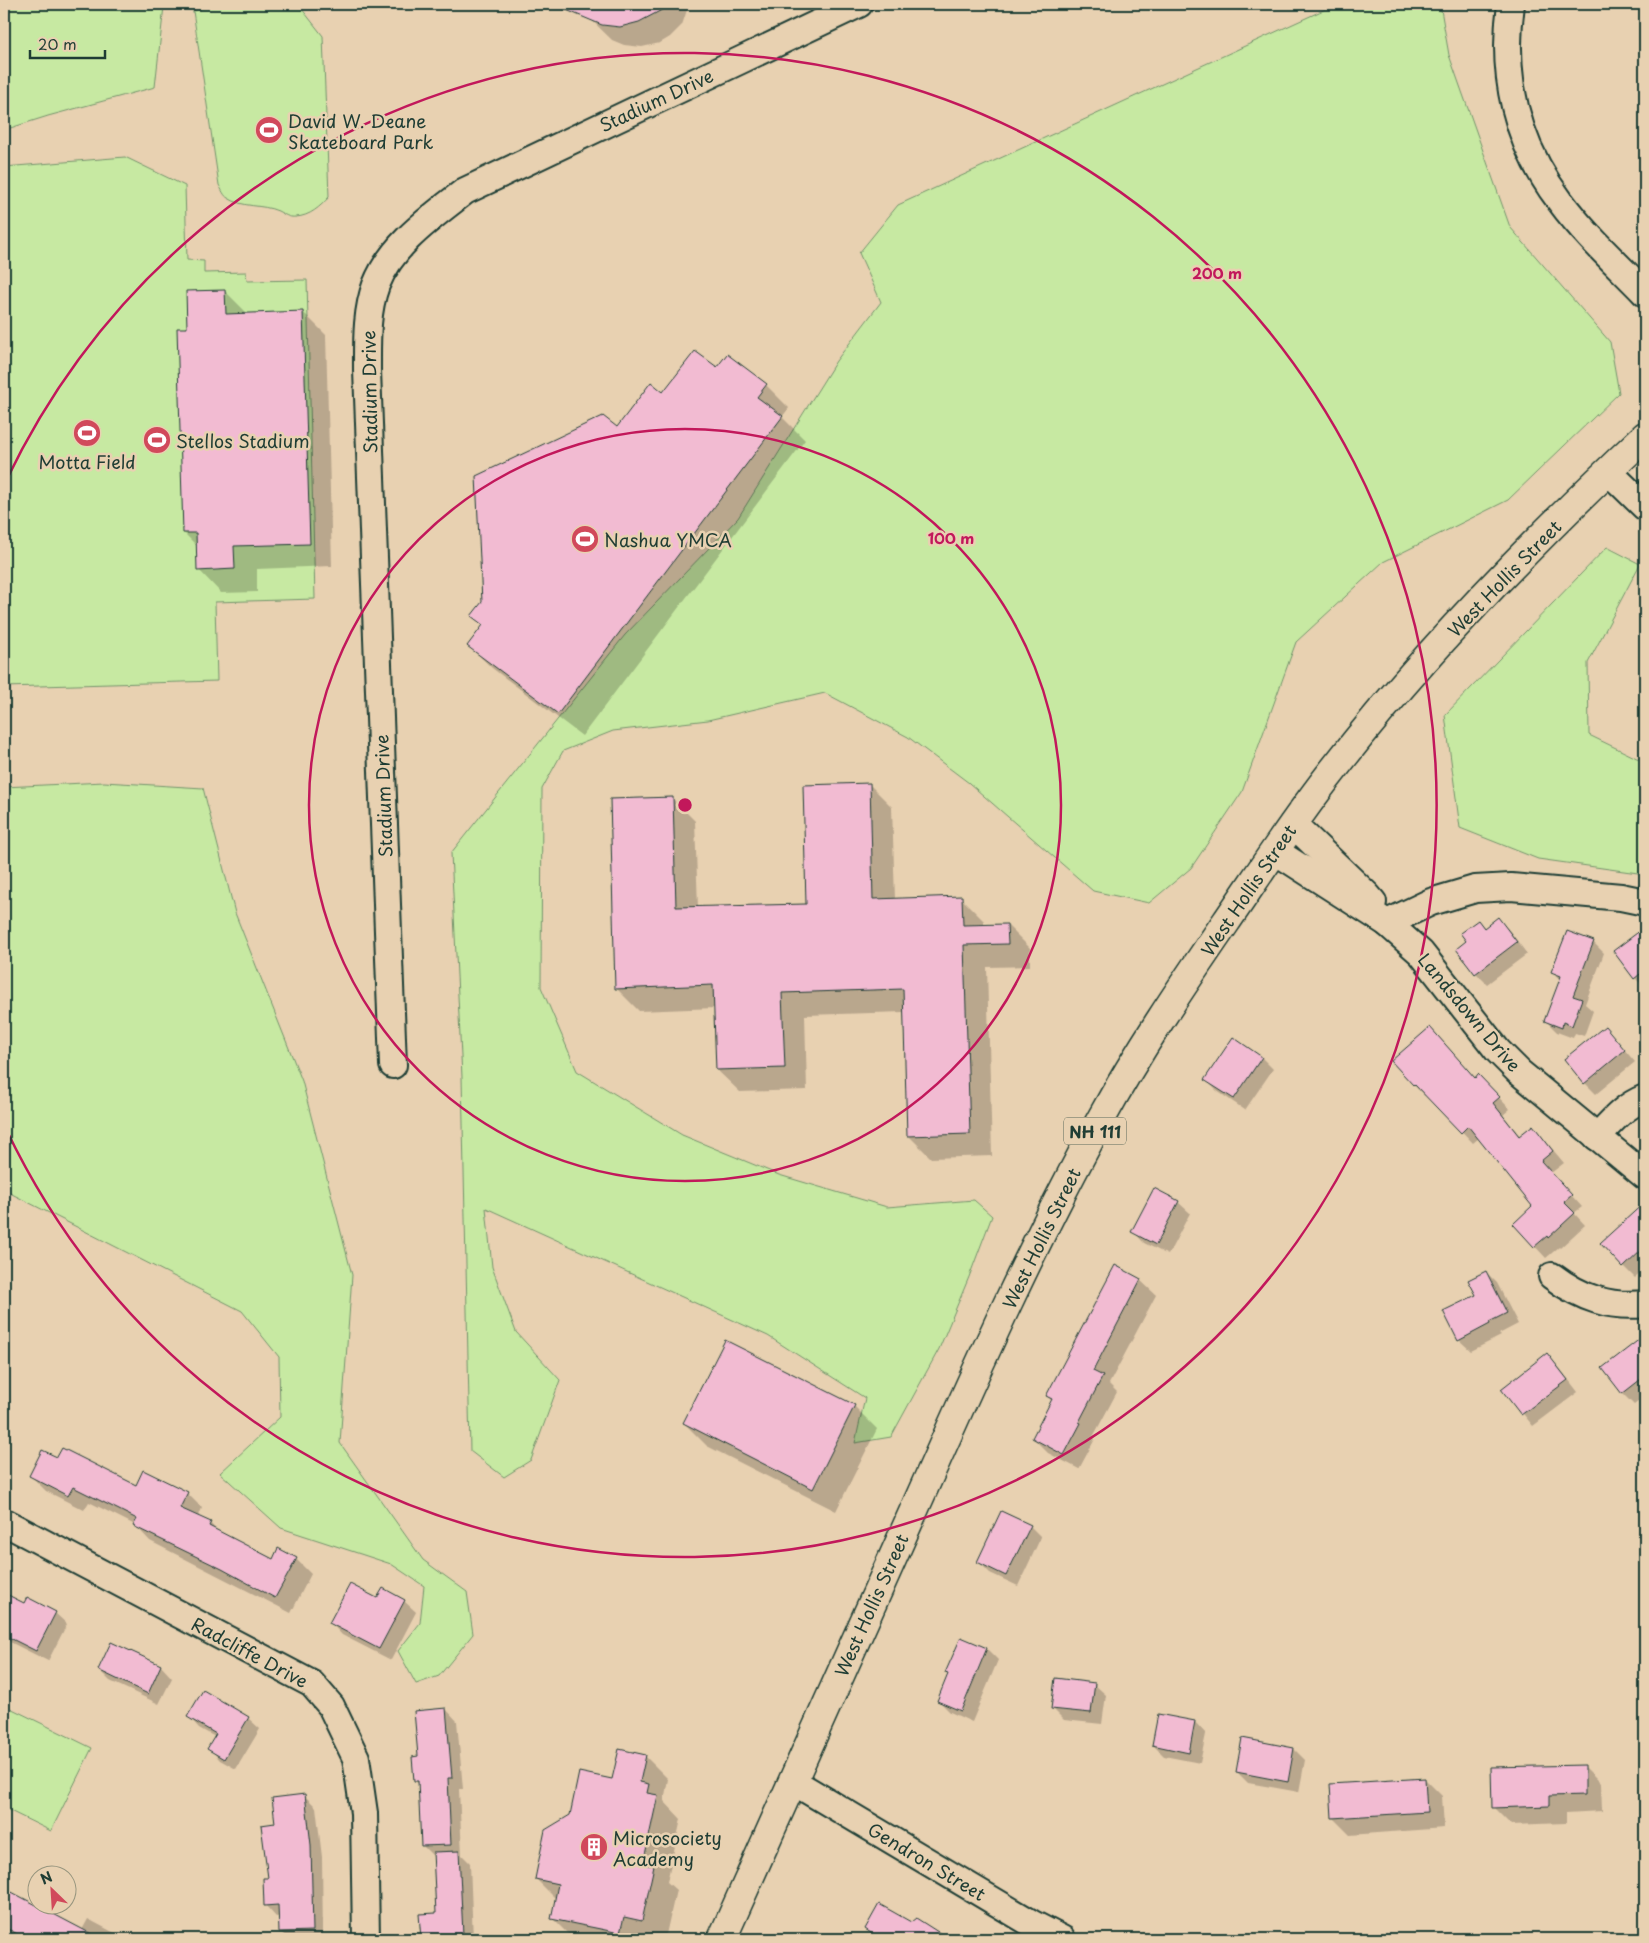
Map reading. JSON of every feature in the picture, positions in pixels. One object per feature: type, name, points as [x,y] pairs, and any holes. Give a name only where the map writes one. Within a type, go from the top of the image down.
[{"type":"main road","name":"West Hollis Street","points":[[722,1939],[794,1782],[970,1383],[1050,1214],[1102,1116],[1142,1050],[1192,971],[1293,824],[1332,770],[1394,694],[1475,606],[1645,436]]},
{"type":"street","name":"Stadium Drive","points":[[393,1065],[366,370],[367,328],[376,286],[384,270],[398,250],[420,227],[465,191],[859,4]]},
{"type":"street","points":[[1511,4],[1507,60],[1515,107],[1532,154],[1549,186],[1571,215],[1645,293]]},
{"type":"street","points":[[1608,471],[1645,507]]},
{"type":"street","name":"Landsdown Drive","points":[[1293,824],[1367,895],[1387,924]]},
{"type":"street","name":"Landsdown Drive","points":[[1275,851],[1387,924],[1421,953],[1498,1051],[1541,1091],[1645,1176]]},
{"type":"street","points":[[1387,924],[1431,902],[1475,888],[1511,887],[1621,897],[1645,902]]},
{"type":"street","points":[[1597,1137],[1622,1110],[1645,1098]]},
{"type":"street","points":[[1552,1276],[1582,1296],[1598,1301],[1616,1305],[1645,1304]]},
{"type":"street","name":"Radcliffe Drive","points":[[4,1522],[312,1684],[331,1706],[356,1758],[364,1813],[366,1939]]},
{"type":"street","name":"Gendron Street","points":[[794,1782],[1031,1923],[1062,1939]]},
{"type":"green space","points":[[4,4],[168,4],[164,6],[155,87],[4,130]]},
{"type":"green space","name":"David W. Deane Skateboard Park","points":[[219,4],[298,4],[323,36],[329,197],[306,215],[291,217],[272,209],[234,201],[224,194],[219,185],[193,11]]},
{"type":"green space","points":[[1344,4],[1440,4],[1449,55],[1510,227],[1610,342],[1619,393],[1508,500],[1383,562],[1296,642],[1242,792],[1191,868],[1149,903],[1093,891],[969,783],[908,737],[825,693],[708,720],[613,731],[563,751],[542,789],[541,987],[577,1071],[682,1135],[779,1175],[887,1207],[974,1200],[992,1216],[939,1349],[891,1437],[855,1443],[865,1398],[768,1336],[486,1208],[492,1267],[516,1332],[560,1380],[531,1460],[504,1477],[470,1451],[462,1077],[451,853],[625,635],[738,518],[836,361],[881,302],[859,253],[898,205],[1330,7]]},
{"type":"green space","name":"Stellos Stadium","points":[[125,157],[185,186],[187,260],[204,261],[204,273],[246,272],[247,281],[307,280],[315,599],[215,602],[217,681],[4,687],[4,167]]},
{"type":"green space","points":[[1607,547],[1640,564],[1588,663],[1589,735],[1645,762],[1645,874],[1538,859],[1460,828],[1445,715]]},
{"type":"green space","points":[[104,782],[203,788],[235,913],[302,1081],[352,1275],[340,1443],[423,1560],[467,1592],[473,1634],[439,1676],[416,1684],[398,1651],[420,1623],[424,1586],[391,1564],[281,1528],[220,1473],[280,1417],[279,1357],[242,1311],[4,1190],[4,787]]},
{"type":"green space","points":[[4,1705],[92,1748],[51,1831],[4,1808]]},
{"type":"building","points":[[552,4],[673,4],[639,22],[620,27],[602,25]]},
{"type":"building","points":[[225,290],[226,314],[303,311],[310,544],[234,546],[235,569],[197,571],[196,533],[183,533],[177,328],[187,328],[186,291]]},
{"type":"building","name":"Nashua YMCA","points":[[695,351],[717,367],[727,354],[767,384],[757,397],[783,416],[558,714],[467,646],[483,625],[471,616],[482,602],[476,476],[603,416],[617,427],[651,382],[663,392]]},
{"type":"building","points":[[870,783],[873,899],[962,896],[963,925],[1007,924],[1008,944],[964,945],[970,1134],[907,1136],[903,989],[782,993],[785,1068],[716,1070],[713,985],[615,989],[610,799],[673,797],[676,907],[806,904],[803,785]]},
{"type":"building","points":[[1498,917],[1517,942],[1475,974],[1456,949],[1466,941],[1460,933],[1478,920],[1484,928]]},
{"type":"building","points":[[1645,927],[1645,970],[1634,979],[1613,951]]},
{"type":"building","points":[[1567,931],[1594,941],[1573,996],[1582,999],[1572,1026],[1563,1022],[1562,1028],[1544,1021],[1561,976],[1551,972]]},
{"type":"building","points":[[1605,1026],[1625,1050],[1584,1084],[1564,1059]]},
{"type":"building","points":[[1430,1027],[1475,1078],[1478,1074],[1500,1097],[1493,1103],[1519,1136],[1533,1125],[1553,1151],[1541,1161],[1572,1195],[1564,1202],[1575,1213],[1548,1238],[1547,1236],[1534,1247],[1513,1224],[1532,1206],[1468,1126],[1461,1133],[1391,1061]]},
{"type":"building","points":[[1233,1037],[1262,1057],[1234,1099],[1204,1080]]},
{"type":"building","points":[[1154,1188],[1179,1201],[1156,1245],[1131,1232]]},
{"type":"building","points":[[1645,1202],[1645,1247],[1623,1268],[1600,1243]]},
{"type":"building","points":[[1115,1265],[1141,1279],[1093,1371],[1103,1376],[1064,1455],[1032,1438],[1052,1399],[1046,1396]]},
{"type":"building","points":[[1486,1271],[1507,1313],[1458,1341],[1443,1311],[1476,1295],[1468,1280]]},
{"type":"building","points":[[1645,1335],[1645,1376],[1622,1394],[1602,1368]]},
{"type":"building","points":[[725,1340],[855,1405],[813,1489],[683,1423]]},
{"type":"building","points":[[1547,1353],[1568,1380],[1521,1415],[1501,1389]]},
{"type":"building","points":[[62,1448],[136,1485],[143,1470],[188,1492],[180,1508],[211,1522],[209,1526],[273,1559],[278,1548],[297,1558],[275,1598],[222,1569],[133,1526],[137,1519],[73,1487],[68,1496],[29,1476],[42,1450],[57,1457]]},
{"type":"building","points":[[1001,1511],[1031,1525],[1006,1576],[977,1562]]},
{"type":"building","points":[[350,1584],[377,1598],[383,1588],[405,1600],[379,1649],[329,1623]]},
{"type":"building","points":[[4,1593],[24,1603],[27,1597],[56,1612],[36,1651],[4,1635]]},
{"type":"building","points":[[961,1637],[987,1648],[961,1711],[937,1701],[948,1674],[945,1673]]},
{"type":"building","points":[[111,1642],[161,1665],[148,1694],[98,1670]]},
{"type":"building","points":[[1055,1678],[1095,1683],[1091,1713],[1051,1709]]},
{"type":"building","points":[[203,1690],[249,1717],[224,1759],[207,1749],[216,1734],[187,1717]]},
{"type":"building","points":[[446,1708],[452,1778],[448,1778],[451,1845],[421,1846],[418,1781],[414,1781],[412,1757],[418,1756],[414,1711]]},
{"type":"building","points":[[1158,1714],[1195,1721],[1189,1753],[1152,1745]]},
{"type":"building","points":[[1242,1738],[1294,1748],[1288,1782],[1236,1772]]},
{"type":"building","name":"Microsociety Academy","points":[[619,1749],[646,1755],[640,1782],[649,1784],[647,1793],[658,1795],[643,1864],[654,1866],[642,1921],[624,1917],[620,1933],[551,1919],[558,1884],[535,1879],[545,1830],[570,1815],[579,1772],[612,1779]]},
{"type":"building","points":[[1585,1765],[1585,1795],[1549,1796],[1549,1806],[1492,1808],[1491,1767]]},
{"type":"building","points":[[1425,1778],[1427,1812],[1332,1818],[1330,1784]]},
{"type":"building","points":[[305,1794],[311,1845],[313,1931],[279,1932],[278,1905],[264,1906],[263,1878],[268,1878],[261,1825],[275,1823],[272,1798]]},
{"type":"building","points":[[459,1851],[463,1935],[453,1936],[453,1939],[421,1939],[419,1914],[436,1913],[433,1852]]},
{"type":"building","points":[[4,1888],[28,1901],[28,1916],[57,1916],[101,1939],[27,1939],[4,1927]]},
{"type":"building","points":[[879,1904],[911,1922],[916,1918],[949,1939],[880,1939],[865,1929]]},
{"type":"place","name":"David W. Deane Skateboard Park","points":[[269,130]]},
{"type":"place","name":"Motta Field","points":[[87,433]]},
{"type":"place","name":"Stellos Stadium","points":[[157,440]]},
{"type":"place","name":"Nashua YMCA","points":[[585,539]]},
{"type":"place","name":"Microsociety Academy","points":[[594,1847]]}]
